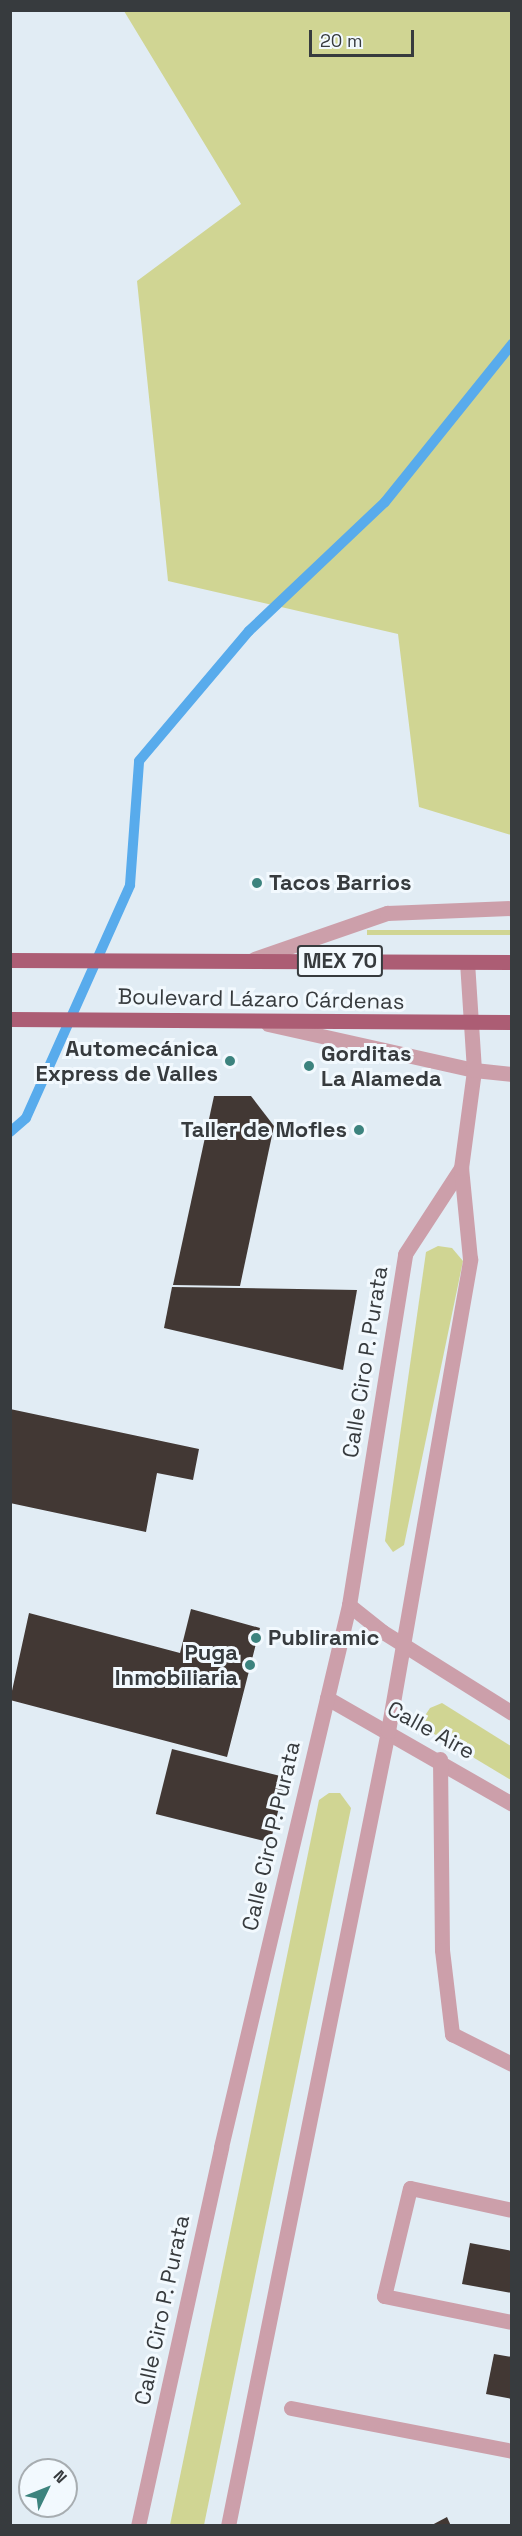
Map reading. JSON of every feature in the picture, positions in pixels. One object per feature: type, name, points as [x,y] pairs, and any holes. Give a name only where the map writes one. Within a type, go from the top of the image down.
[{"type":"main road","name":"Boulevard Lázaro Cárdenas","points":[[10,960],[213,962],[254,959],[512,962]]},
{"type":"main road","name":"Boulevard Lázaro Cárdenas","points":[[10,1019],[472,1024],[512,1022]]},
{"type":"street","points":[[254,959],[387,913],[512,908]]},
{"type":"street","name":"Calle Ciro P. Purata","points":[[228,2526],[388,1731],[470,1259],[461,1168],[474,1070],[467,963]]},
{"type":"street","points":[[261,1022],[474,1070],[512,1074]]},
{"type":"street","name":"Calle Ciro P. Purata","points":[[138,2526],[221,2147],[349,1605],[405,1254],[461,1168]]},
{"type":"street","points":[[349,1605],[403,1645],[512,1713]]},
{"type":"street","name":"Calle Aire","points":[[327,1698],[440,1759],[512,1804]]},
{"type":"street","points":[[440,1759],[442,1950],[452,2034],[512,2064]]},
{"type":"street","points":[[512,2210],[410,2188],[384,2296],[512,2322]]},
{"type":"street","points":[[291,2408],[512,2451]]},
{"type":"green space","points":[[124,11],[511,11],[511,835],[419,807],[398,634],[168,581],[137,281],[241,204]]},
{"type":"green space","points":[[367,930],[511,930],[511,935],[367,935]]},
{"type":"green space","points":[[438,1246],[452,1248],[463,1261],[404,1545],[393,1552],[385,1541],[426,1252]]},
{"type":"green space","points":[[442,1703],[511,1746],[511,1780],[426,1729],[424,1717],[430,1708]]},
{"type":"green space","points":[[329,1793],[340,1793],[351,1808],[204,2525],[170,2525],[319,1800]]},
{"type":"building","points":[[214,1096],[251,1096],[274,1126],[240,1286],[173,1285]]},
{"type":"building","points":[[172,1287],[357,1290],[343,1370],[164,1328]]},
{"type":"building","points":[[10,1409],[199,1449],[193,1480],[157,1473],[146,1532],[10,1503]]},
{"type":"building","points":[[191,1609],[260,1628],[227,1757],[10,1700],[29,1613],[180,1653]]},
{"type":"building","points":[[172,1749],[286,1778],[270,1843],[156,1814]]},
{"type":"building","points":[[470,2243],[512,2251],[512,2293],[462,2284]]},
{"type":"building","points":[[494,2354],[512,2357],[512,2399],[486,2394]]},
{"type":"building","points":[[447,2517],[451,2526],[430,2526]]},
{"type":"waterway","points":[[10,1132],[26,1118],[130,885],[139,761],[249,631],[385,502],[512,344]]},
{"type":"place","name":"Tacos Barrios","points":[[257,883]]},
{"type":"place","name":"Automecánica Express de Valles","points":[[230,1061]]},
{"type":"place","name":"Gorditas La Alameda","points":[[309,1066]]},
{"type":"place","name":"Taller de Mofles","points":[[359,1130]]},
{"type":"place","name":"Publiramic","points":[[256,1638]]},
{"type":"place","name":"Puga Inmobiliaria","points":[[250,1665]]}]
